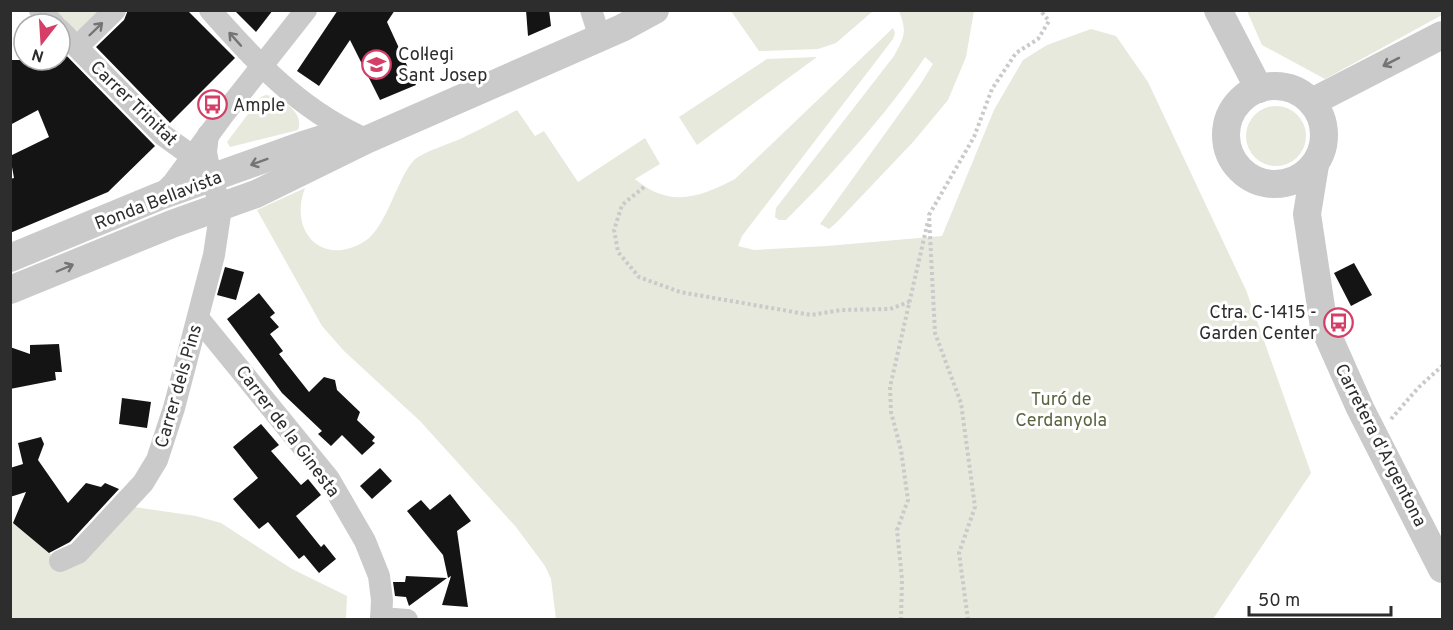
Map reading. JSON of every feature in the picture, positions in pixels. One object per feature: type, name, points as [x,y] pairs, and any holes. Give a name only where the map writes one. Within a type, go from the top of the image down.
[{"type":"street","points":[[77,47],[115,10]]},
{"type":"street","points":[[210,10],[273,79],[303,99],[327,122],[366,140]]},
{"type":"street","points":[[160,196],[173,183],[306,10]]},
{"type":"street","points":[[591,10],[615,26]]},
{"type":"street","name":"Ronda Bellavista","points":[[10,290],[172,224],[221,208],[615,26],[655,10]]},
{"type":"street","points":[[1218,10],[1259,89]]},
{"type":"street","points":[[1312,102],[1443,35]]},
{"type":"street","name":"Carrer Trinitat","points":[[72,42],[163,135],[202,163],[211,176]]},
{"type":"street","points":[[1281,87],[1303,95],[1312,102],[1324,128],[1323,147],[1315,165],[1297,179],[1276,184],[1257,180],[1241,170],[1228,147],[1227,128],[1233,111],[1248,94],[1259,89],[1281,87]]},
{"type":"street","points":[[303,99],[309,118],[306,144]]},
{"type":"street","points":[[208,135],[206,152],[221,208]]},
{"type":"street","name":"Ronda Bellavista","points":[[10,258],[211,176],[306,144],[325,138],[366,140]]},
{"type":"street","name":"Ronda Bellavista","points":[[271,185],[293,166],[306,144]]},
{"type":"street","name":"Carretera d'Argentona","points":[[1315,165],[1306,214],[1324,327],[1360,408],[1443,569]]},
{"type":"street","points":[[1276,184],[1297,201],[1306,214]]},
{"type":"street","name":"Carrer dels Pins","points":[[60,561],[78,553],[143,483],[157,460],[174,408],[214,255],[221,208]]},
{"type":"street","name":"Carrer de la Ginesta","points":[[198,318],[329,479],[364,541],[379,576],[381,619]]},
{"type":"street","points":[[381,619],[407,620]]},
{"type":"path","points":[[901,620],[902,579],[897,530],[908,500],[901,450],[891,412],[890,387],[929,215],[974,138],[992,89],[1016,53],[1038,39],[1049,21],[1040,10]]},
{"type":"path","points":[[644,187],[622,205],[614,230],[618,252],[639,277],[680,292],[811,315],[842,310],[890,309],[910,302]]},
{"type":"path","points":[[929,215],[935,333],[961,403],[975,507],[959,553],[968,620]]},
{"type":"path","points":[[1376,438],[1402,404],[1443,366]]},
{"type":"green space","points":[[873,10],[836,43],[818,49],[759,51],[731,11]]},
{"type":"green space","points":[[1442,10],[1442,15],[1325,79],[1262,45],[1247,11]]},
{"type":"green space","points":[[100,11],[80,31],[72,30],[72,12],[51,12]]},
{"type":"green space","points":[[899,11],[974,11],[966,57],[948,100],[913,142],[836,223],[829,229],[820,224],[920,85],[933,64],[925,57],[877,121],[841,162],[786,220],[779,220],[775,217],[776,208],[894,56],[904,34]]},
{"type":"green space","name":"Turó de Cerdanyola","points":[[893,28],[895,33],[893,39],[742,236],[738,246],[754,250],[942,236],[994,110],[1023,60],[1047,45],[1091,29],[1116,36],[1148,82],[1246,290],[1311,473],[1213,619],[556,619],[551,579],[545,566],[516,527],[420,421],[344,351],[322,326],[257,210],[305,188],[301,204],[301,219],[305,231],[323,248],[336,250],[350,248],[365,241],[373,234],[405,173],[418,157],[517,110],[535,136],[544,131],[578,182],[645,138],[660,164],[635,179],[660,194],[672,197],[697,195],[735,179]]},
{"type":"green space","points":[[817,57],[697,145],[679,117],[767,59]]},
{"type":"green space","points":[[266,95],[285,103],[295,112],[299,123],[298,130],[230,147],[227,142],[261,97]]},
{"type":"green space","points":[[1276,106],[1297,115],[1306,136],[1297,157],[1276,166],[1255,157],[1246,136],[1255,115]]},
{"type":"green space","points":[[134,507],[196,516],[221,523],[292,569],[347,596],[346,619],[11,620],[11,525],[13,523],[53,556]]},
{"type":"building","points":[[128,10],[187,10],[235,58],[170,123],[96,47],[124,20]]},
{"type":"building","points":[[234,10],[273,10],[256,32]]},
{"type":"building","points":[[338,10],[395,10],[387,22],[416,85],[380,100],[350,40],[319,86],[297,71]]},
{"type":"building","points":[[526,10],[549,10],[551,26],[528,36]]},
{"type":"building","points":[[10,60],[12,60],[12,72],[72,72],[72,61],[155,146],[108,192],[10,233],[10,179],[14,178],[10,156],[49,137],[38,110],[10,125]]},
{"type":"building","points":[[1354,263],[1372,295],[1351,306],[1334,273]]},
{"type":"building","points":[[225,267],[244,272],[236,300],[217,295]]},
{"type":"building","points":[[259,293],[275,313],[270,317],[279,327],[270,334],[283,351],[279,354],[309,392],[324,377],[335,380],[337,390],[360,412],[357,420],[375,437],[372,441],[375,443],[362,455],[342,435],[331,446],[318,434],[322,431],[282,393],[227,319]]},
{"type":"building","points":[[59,344],[62,372],[55,372],[56,380],[10,389],[10,347],[30,354],[30,345]]},
{"type":"building","points":[[122,398],[151,402],[147,428],[119,424]]},
{"type":"building","points":[[261,424],[279,445],[271,451],[301,485],[308,479],[321,495],[296,516],[321,547],[324,544],[336,559],[319,573],[304,555],[299,559],[268,522],[259,529],[233,499],[258,478],[233,447]]},
{"type":"building","points":[[41,437],[44,444],[38,460],[68,503],[86,483],[101,487],[105,483],[119,489],[70,542],[49,553],[13,523],[26,492],[10,497],[10,468],[23,464],[18,443]]},
{"type":"building","points":[[380,468],[392,481],[372,499],[360,486]]},
{"type":"building","points":[[450,494],[471,521],[457,531],[468,607],[442,605],[451,576],[448,578],[443,555],[407,511],[421,500],[430,510]]},
{"type":"building","points":[[406,576],[447,578],[409,606],[406,597],[395,596],[393,582],[405,582]]},
{"type":"place","name":"Col·legi Sant Josep","points":[[377,64]]},
{"type":"place","name":"Ample","points":[[212,105]]},
{"type":"place","name":"Ctra. C-1415 - Garden Center","points":[[1338,322]]}]
